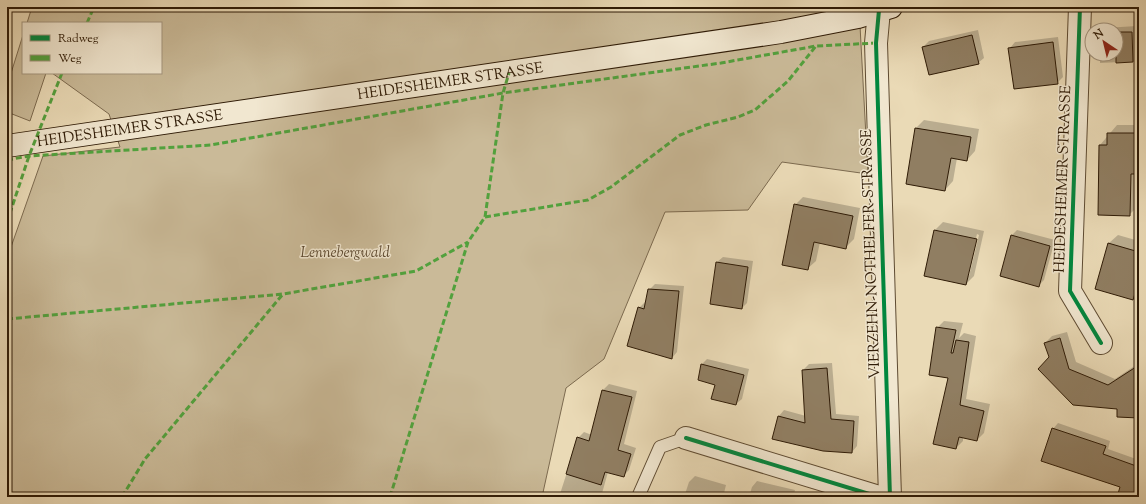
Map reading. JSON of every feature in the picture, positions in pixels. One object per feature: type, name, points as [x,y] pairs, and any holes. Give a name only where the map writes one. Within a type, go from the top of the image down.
[{"type":"street","name":"HEIDESHEIMER STRASSE","points":[[1080,7],[1070,291],[1101,342]]},
{"type":"street","name":"HEIDESHEIMER STRASSE","points":[[7,146],[781,32],[851,18],[885,9]]},
{"type":"street","name":"VIERZEHN-NOTHELFER-STRASSE","points":[[885,9],[876,43],[890,497]]},
{"type":"street","points":[[686,438],[879,497]]},
{"type":"lane","points":[[638,497],[660,448],[686,438]]},
{"type":"green space","name":"Lennebergwald","points":[[32,7],[859,7],[868,174],[782,162],[748,210],[665,212],[604,359],[566,388],[542,497],[7,497],[7,247],[11,247],[43,156],[120,147],[109,114],[53,74],[162,74],[162,22],[27,22]]},
{"type":"green space","points":[[22,38],[22,74],[46,74],[30,121],[7,112],[7,86]]},
{"type":"building","points":[[1124,32],[1132,32],[1133,62],[1116,63],[1124,62]]},
{"type":"building","points":[[972,35],[979,64],[929,75],[922,47]]},
{"type":"building","points":[[1053,42],[1058,84],[1014,89],[1008,48]]},
{"type":"building","points":[[915,128],[971,137],[967,161],[951,158],[945,191],[906,184]]},
{"type":"building","points":[[1107,133],[1136,133],[1136,146],[1139,146],[1139,174],[1131,174],[1130,216],[1098,215],[1099,145],[1107,145]]},
{"type":"building","points":[[794,204],[853,216],[846,249],[814,242],[808,270],[782,265]]},
{"type":"building","points":[[934,230],[977,239],[966,285],[924,276]]},
{"type":"building","points":[[1011,235],[1050,246],[1039,287],[1000,276]]},
{"type":"building","points":[[1108,243],[1139,252],[1139,280],[1133,300],[1095,289]]},
{"type":"building","points":[[716,262],[748,267],[742,309],[710,304]]},
{"type":"building","points":[[648,289],[679,291],[672,359],[627,346],[638,307],[644,309]]},
{"type":"building","points":[[936,327],[956,330],[951,353],[953,353],[956,340],[969,342],[960,405],[984,411],[977,441],[959,437],[956,449],[933,444],[948,378],[929,375]]},
{"type":"building","points":[[1060,338],[1069,369],[1108,385],[1139,365],[1139,418],[1117,417],[1117,409],[1073,405],[1038,369],[1049,357],[1044,343]]},
{"type":"building","points":[[701,364],[744,375],[736,405],[711,399],[715,385],[698,380]]},
{"type":"building","points":[[827,368],[831,419],[854,421],[852,453],[823,451],[772,439],[778,416],[805,423],[802,370]]},
{"type":"building","points":[[602,390],[632,397],[618,450],[631,454],[624,477],[605,472],[601,485],[566,474],[577,437],[589,441]]},
{"type":"building","points":[[1052,428],[1106,446],[1103,454],[1139,467],[1139,497],[1117,497],[1120,487],[1041,461]]},
{"type":"marked path","points":[[87,22],[94,7]]},
{"type":"marked path","points":[[7,160],[29,156],[211,145],[503,93],[721,63],[816,46],[876,43]]},
{"type":"marked path","points":[[485,217],[588,200],[611,187],[680,135],[706,125],[738,117],[755,110],[788,81],[816,46]]},
{"type":"marked path","points":[[390,497],[468,242],[485,217],[503,93],[509,73]]},
{"type":"marked path","points":[[7,222],[29,156],[62,74]]},
{"type":"marked path","points":[[7,319],[283,294],[416,271],[468,242]]},
{"type":"marked path","points":[[122,497],[145,459],[283,294]]},
{"type":"cycle path","points":[[1080,7],[1070,291],[1101,343]]},
{"type":"cycle path","points":[[879,10],[876,43],[890,497]]},
{"type":"cycle path","points":[[686,438],[879,497]]}]
